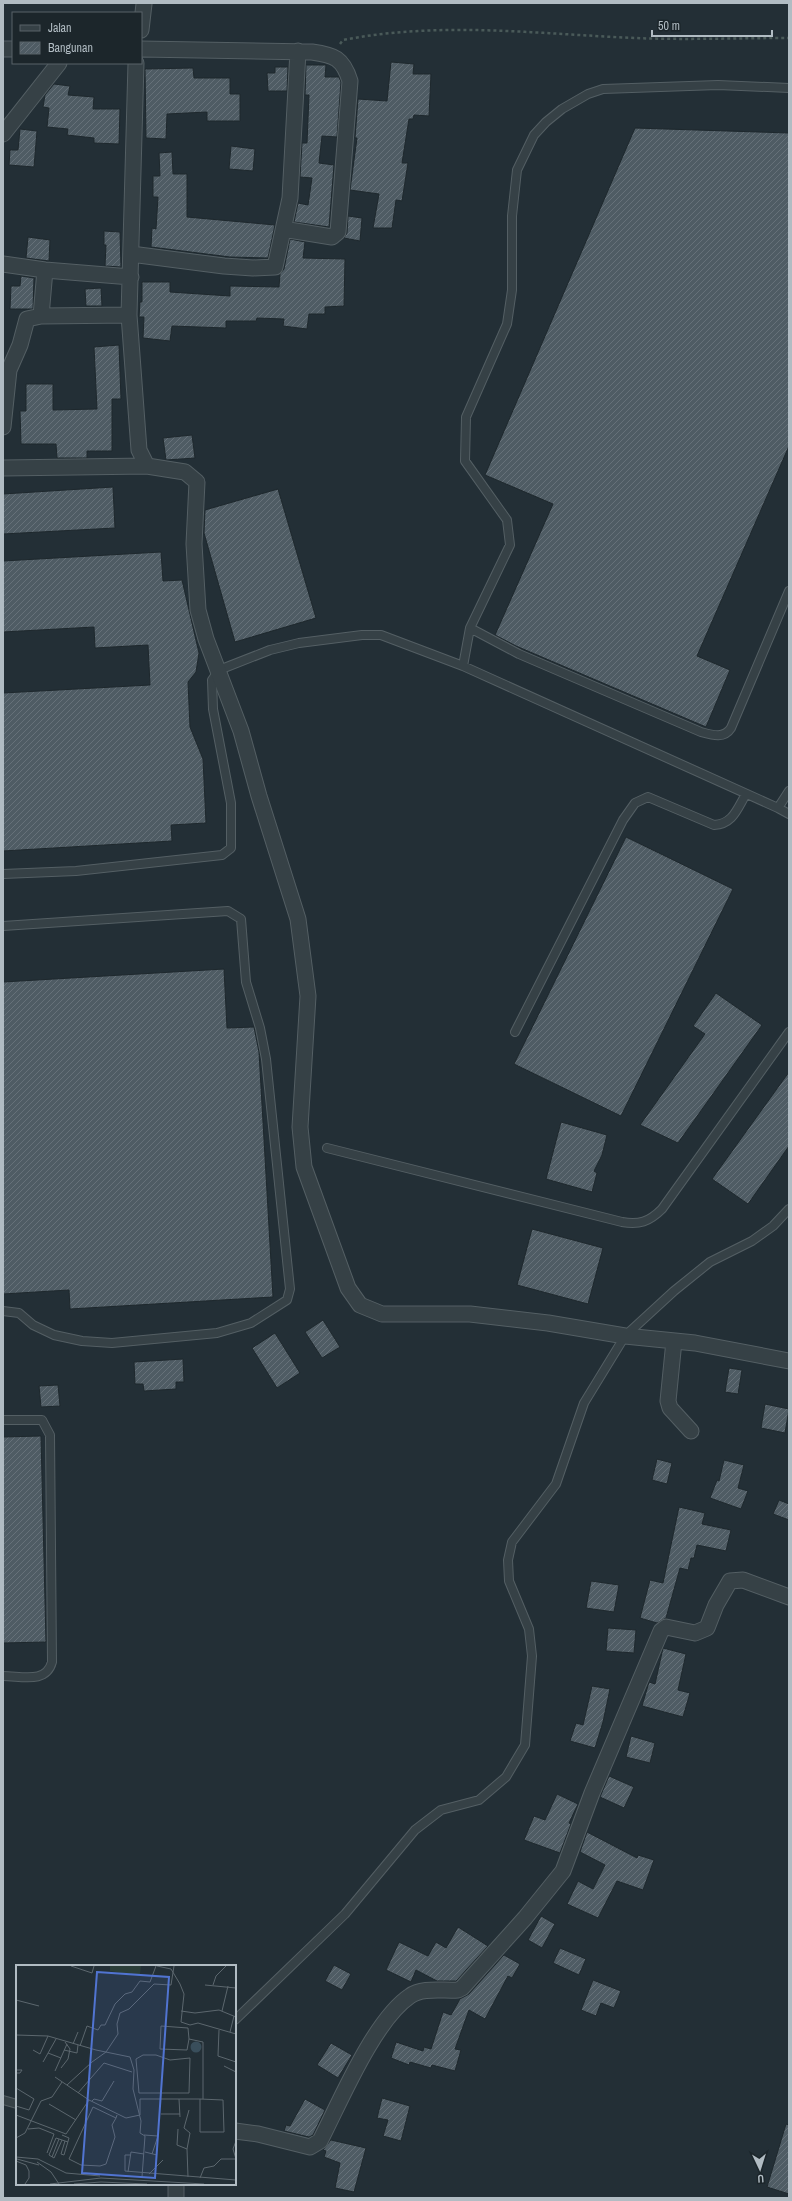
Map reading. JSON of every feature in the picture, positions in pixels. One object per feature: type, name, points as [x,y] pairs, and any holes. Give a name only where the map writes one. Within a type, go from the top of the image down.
[{"type":"street","points":[[142,21],[144,4]]},
{"type":"street","points":[[142,49],[330,54],[345,67],[350,81],[338,230],[332,238],[289,230],[284,232]]},
{"type":"street","points":[[131,254],[224,266],[272,268],[276,265],[290,198],[298,52]]},
{"type":"street","points":[[3,134],[58,64]]},
{"type":"street","points":[[136,64],[130,315],[139,450],[147,466]]},
{"type":"street","points":[[3,264],[45,270],[131,277]]},
{"type":"street","points":[[41,316],[45,270]]},
{"type":"street","points":[[3,427],[8,370],[20,345],[26,321],[30,317],[130,315]]},
{"type":"street","points":[[3,468],[147,466],[185,472],[197,482],[194,544],[196,599],[201,626],[241,731],[258,796],[298,919],[308,996],[300,1126],[304,1167],[348,1288],[354,1299],[360,1305],[382,1314],[470,1314],[548,1323],[625,1336],[674,1341],[742,1351],[789,1361]]},
{"type":"street","points":[[674,1341],[668,1401],[670,1408],[691,1431]]},
{"type":"street","points":[[236,2131],[258,2134],[310,2147],[316,2145],[320,2141],[372,2041],[390,2015],[410,1996],[421,1991],[458,1990],[462,1988],[525,1918],[564,1871],[592,1792],[661,1631],[666,1627],[695,1633],[708,1628],[716,1605],[730,1581],[743,1580],[789,1597]]},
{"type":"street","points":[[176,2185],[176,2198]]},
{"type":"lane","points":[[463,666],[470,628],[510,545],[507,520],[465,461],[466,417],[507,324],[512,290],[513,190],[516,170],[534,135],[562,109],[588,94],[603,88],[718,85],[789,88]]},
{"type":"lane","points":[[470,628],[519,654],[694,728],[713,735],[722,735],[728,733],[731,728],[789,591]]},
{"type":"lane","points":[[3,874],[76,871],[222,855],[231,848],[230,803],[212,698],[212,680],[219,670],[270,650],[299,643],[362,634],[381,635],[463,666],[789,814]]},
{"type":"lane","points":[[778,808],[789,791]]},
{"type":"lane","points":[[516,1032],[623,820],[635,802],[648,797],[714,825],[721,825],[728,822],[746,794]]},
{"type":"lane","points":[[3,926],[228,911],[241,919],[246,982],[260,1028],[266,1059],[290,1289],[287,1300],[251,1323],[217,1333],[112,1343],[82,1341],[54,1335],[33,1325],[19,1313],[3,1311]]},
{"type":"lane","points":[[327,1148],[622,1222],[634,1224],[644,1222],[654,1217],[662,1209],[789,1032]]},
{"type":"lane","points":[[236,2019],[345,1914],[415,1830],[441,1810],[479,1800],[506,1777],[525,1745],[532,1656],[530,1629],[509,1581],[508,1560],[512,1542],[556,1484],[584,1403],[625,1336],[710,1262],[752,1242],[773,1226],[789,1209]]},
{"type":"lane","points":[[3,1420],[42,1420],[50,1435],[52,1662],[50,1671],[41,1677],[3,1676]]},
{"type":"lane","points":[[3,2100],[16,2104]]},
{"type":"path","points":[[330,54],[343,40],[372,34],[411,31],[506,30],[636,38],[789,38]]},
{"type":"building","points":[[391,62],[414,64],[413,74],[431,74],[429,116],[414,115],[413,119],[409,119],[402,163],[408,163],[402,201],[396,200],[392,228],[373,228],[379,194],[350,190],[357,138],[355,138],[358,99],[387,101]]},
{"type":"building","points":[[306,65],[326,65],[325,77],[339,77],[341,82],[337,137],[322,136],[319,163],[334,165],[329,227],[294,222],[298,203],[308,205],[312,178],[300,177],[302,143],[307,143],[309,95],[305,95]]},
{"type":"building","points":[[275,67],[288,67],[287,91],[268,91],[267,73],[275,73]]},
{"type":"building","points":[[193,68],[194,78],[230,78],[230,94],[240,94],[240,121],[207,121],[207,112],[167,114],[166,139],[146,138],[145,69]]},
{"type":"building","points":[[54,84],[70,86],[68,95],[94,97],[93,109],[120,109],[119,144],[94,143],[94,138],[67,135],[68,129],[47,127],[49,108],[43,107],[45,95]]},
{"type":"building","points":[[635,128],[789,133],[789,446],[697,656],[730,670],[706,727],[516,646],[495,635],[553,504],[485,475]]},
{"type":"building","points":[[20,129],[37,131],[34,167],[9,165],[10,150],[18,150]]},
{"type":"building","points":[[231,146],[255,149],[253,171],[229,169]]},
{"type":"building","points":[[172,152],[173,174],[187,174],[187,217],[275,225],[268,258],[230,257],[151,247],[152,228],[156,229],[158,197],[153,197],[153,176],[160,176],[159,153]]},
{"type":"building","points":[[348,216],[362,218],[360,241],[344,238],[347,233]]},
{"type":"building","points":[[104,231],[120,232],[121,267],[105,266],[106,245],[104,245]]},
{"type":"building","points":[[28,237],[50,240],[49,261],[26,258]]},
{"type":"building","points":[[290,239],[305,242],[303,258],[345,259],[344,306],[325,307],[325,314],[309,314],[307,329],[283,326],[284,319],[257,318],[256,321],[226,321],[226,328],[172,326],[170,341],[143,338],[144,317],[139,317],[140,302],[142,302],[142,282],[170,282],[170,292],[230,296],[230,286],[279,287],[280,274],[284,269]]},
{"type":"building","points":[[21,276],[34,278],[33,309],[10,309],[11,286],[20,286]]},
{"type":"building","points":[[101,288],[102,306],[86,306],[85,289]]},
{"type":"building","points":[[119,345],[121,399],[112,399],[112,451],[87,451],[87,458],[57,458],[56,444],[21,444],[20,411],[26,411],[26,384],[53,384],[53,410],[97,409],[94,347]]},
{"type":"building","points":[[192,435],[195,458],[166,460],[163,438]]},
{"type":"building","points":[[113,487],[115,528],[3,534],[3,494]]},
{"type":"building","points":[[278,489],[316,618],[235,642],[204,533],[205,510]]},
{"type":"building","points":[[161,552],[163,581],[182,580],[199,653],[196,672],[188,682],[190,727],[203,759],[206,823],[171,825],[172,841],[3,851],[3,693],[150,685],[148,645],[95,648],[94,627],[3,632],[3,561]]},
{"type":"building","points":[[626,837],[733,889],[621,1116],[514,1064]]},
{"type":"building","points":[[224,969],[227,1028],[254,1027],[259,1052],[273,1297],[70,1309],[69,1290],[3,1294],[3,982]]},
{"type":"building","points":[[716,993],[762,1025],[678,1143],[640,1125],[705,1034],[693,1026]]},
{"type":"building","points":[[789,1072],[789,1146],[748,1204],[712,1179]]},
{"type":"building","points":[[561,1122],[607,1135],[602,1155],[594,1171],[597,1173],[592,1192],[546,1179]]},
{"type":"building","points":[[532,1229],[603,1248],[588,1304],[517,1285]]},
{"type":"building","points":[[323,1320],[340,1347],[322,1358],[305,1332]]},
{"type":"building","points":[[275,1333],[300,1373],[277,1388],[252,1348]]},
{"type":"building","points":[[183,1359],[184,1382],[176,1382],[176,1389],[144,1391],[143,1384],[135,1384],[134,1362]]},
{"type":"building","points":[[729,1368],[742,1370],[738,1394],[725,1392]]},
{"type":"building","points":[[58,1385],[60,1406],[41,1407],[39,1386]]},
{"type":"building","points":[[765,1404],[789,1409],[785,1433],[761,1428]]},
{"type":"building","points":[[41,1436],[46,1642],[3,1643],[3,1437]]},
{"type":"building","points":[[657,1459],[672,1463],[667,1484],[652,1480]]},
{"type":"building","points":[[724,1460],[744,1465],[738,1488],[748,1491],[741,1509],[710,1498],[717,1480],[719,1481]]},
{"type":"building","points":[[779,1500],[789,1504],[789,1520],[773,1514]]},
{"type":"building","points":[[679,1507],[705,1513],[702,1524],[731,1530],[726,1551],[697,1545],[694,1558],[691,1558],[688,1570],[680,1568],[666,1618],[657,1623],[640,1618],[650,1580],[663,1583]]},
{"type":"building","points":[[591,1581],[619,1585],[614,1612],[586,1608]]},
{"type":"building","points":[[608,1628],[636,1630],[634,1653],[606,1651]]},
{"type":"building","points":[[663,1648],[686,1654],[678,1690],[690,1693],[683,1717],[642,1706],[649,1682],[655,1684]]},
{"type":"building","points":[[592,1686],[610,1689],[603,1722],[595,1748],[570,1741],[576,1723],[583,1725]]},
{"type":"building","points":[[631,1736],[655,1743],[650,1763],[626,1757]]},
{"type":"building","points":[[609,1776],[634,1787],[624,1808],[600,1797]]},
{"type":"building","points":[[557,1794],[578,1804],[569,1823],[571,1824],[560,1853],[524,1840],[534,1816],[545,1820]]},
{"type":"building","points":[[587,1832],[637,1858],[638,1855],[654,1860],[643,1890],[617,1881],[598,1918],[567,1904],[578,1881],[593,1889],[605,1865],[580,1852]]},
{"type":"building","points":[[541,1916],[555,1924],[542,1948],[528,1940]]},
{"type":"building","points":[[458,1927],[488,1946],[456,1981],[437,1981],[416,1970],[411,1982],[386,1970],[399,1942],[428,1956],[436,1942],[446,1948]]},
{"type":"building","points":[[560,1948],[586,1959],[579,1975],[553,1963]]},
{"type":"building","points":[[504,1955],[520,1964],[512,1978],[508,1976],[485,2019],[469,2010],[455,2049],[461,2050],[455,2071],[432,2065],[431,2068],[410,2062],[409,2065],[391,2058],[396,2042],[423,2051],[424,2047],[431,2049],[443,2012],[451,2015],[460,1999],[469,1994]]},
{"type":"building","points":[[334,1965],[351,1974],[342,1990],[325,1981]]},
{"type":"building","points":[[593,1980],[621,1991],[614,2008],[601,2003],[596,2016],[581,2010]]},
{"type":"building","points":[[331,2043],[352,2055],[338,2078],[317,2065]]},
{"type":"building","points":[[382,2098],[410,2106],[401,2141],[383,2136],[388,2120],[377,2118]]},
{"type":"building","points":[[305,2099],[325,2110],[313,2135],[309,2137],[284,2131],[286,2125],[290,2126]]},
{"type":"building","points":[[786,2124],[789,2125],[789,2194],[767,2187]]},
{"type":"building","points":[[331,2140],[366,2148],[354,2192],[335,2188],[340,2163],[324,2157],[326,2151],[323,2150]]}]
